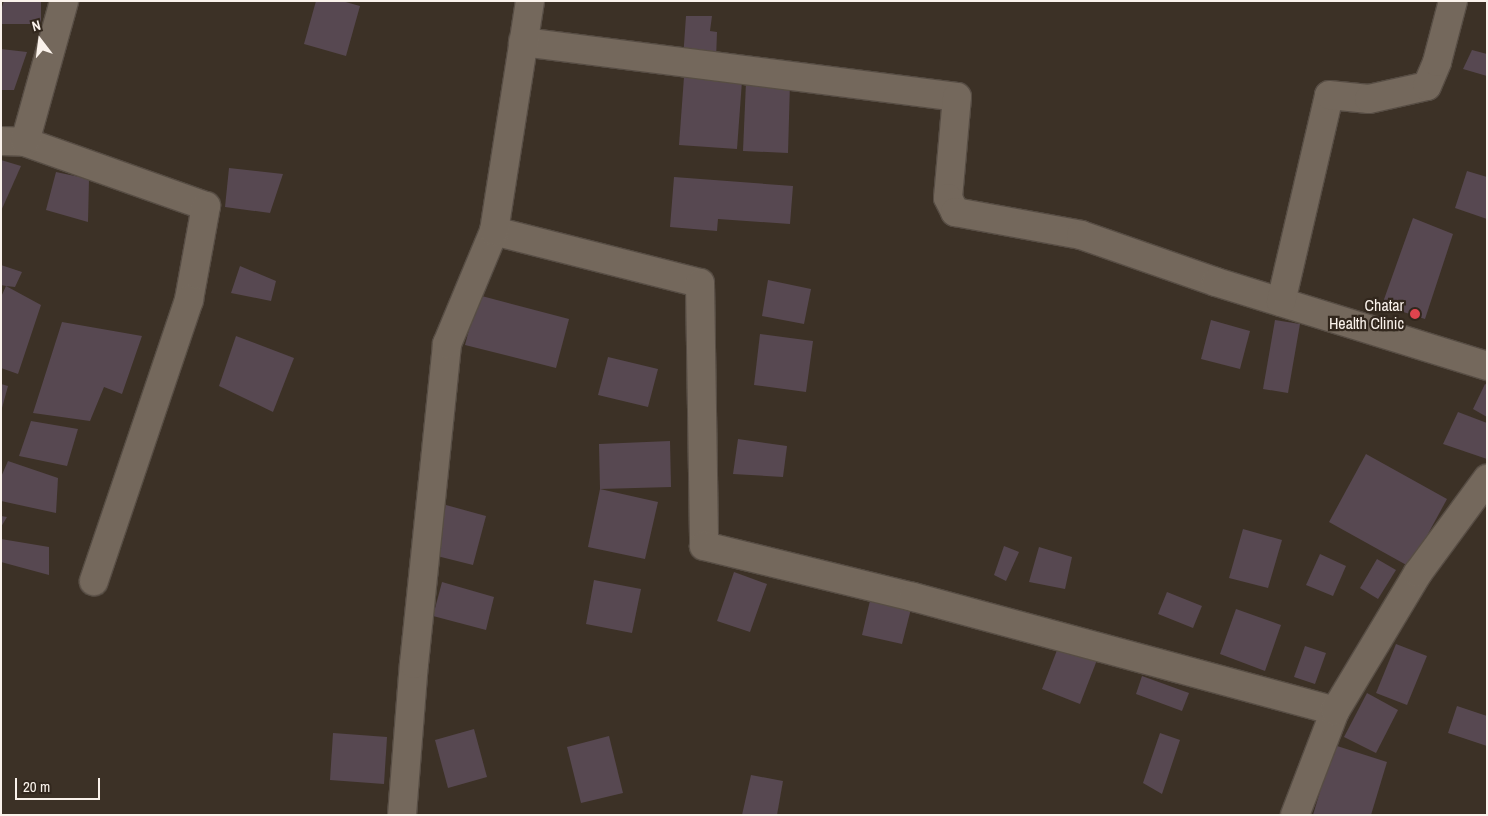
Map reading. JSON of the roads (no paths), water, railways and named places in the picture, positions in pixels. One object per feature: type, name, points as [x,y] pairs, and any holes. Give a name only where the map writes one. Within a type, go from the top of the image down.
[{"type":"street","points":[[64,1],[13,142],[206,206],[190,300],[94,581]]},
{"type":"street","points":[[402,815],[414,664],[447,344],[494,231],[530,1]]},
{"type":"street","points":[[1281,302],[1329,94],[1369,99],[1427,86],[1438,62],[1454,1]]},
{"type":"street","points":[[523,42],[957,97],[948,198],[954,212],[1081,235],[1281,302],[1487,366]]},
{"type":"street","points":[[494,231],[700,283],[704,546],[931,602],[1335,711]]},
{"type":"street","points":[[1294,815],[1335,711],[1418,573],[1487,479]]},
{"type":"place","name":"Chatar Health Clinic","points":[[1415,314]]}]
